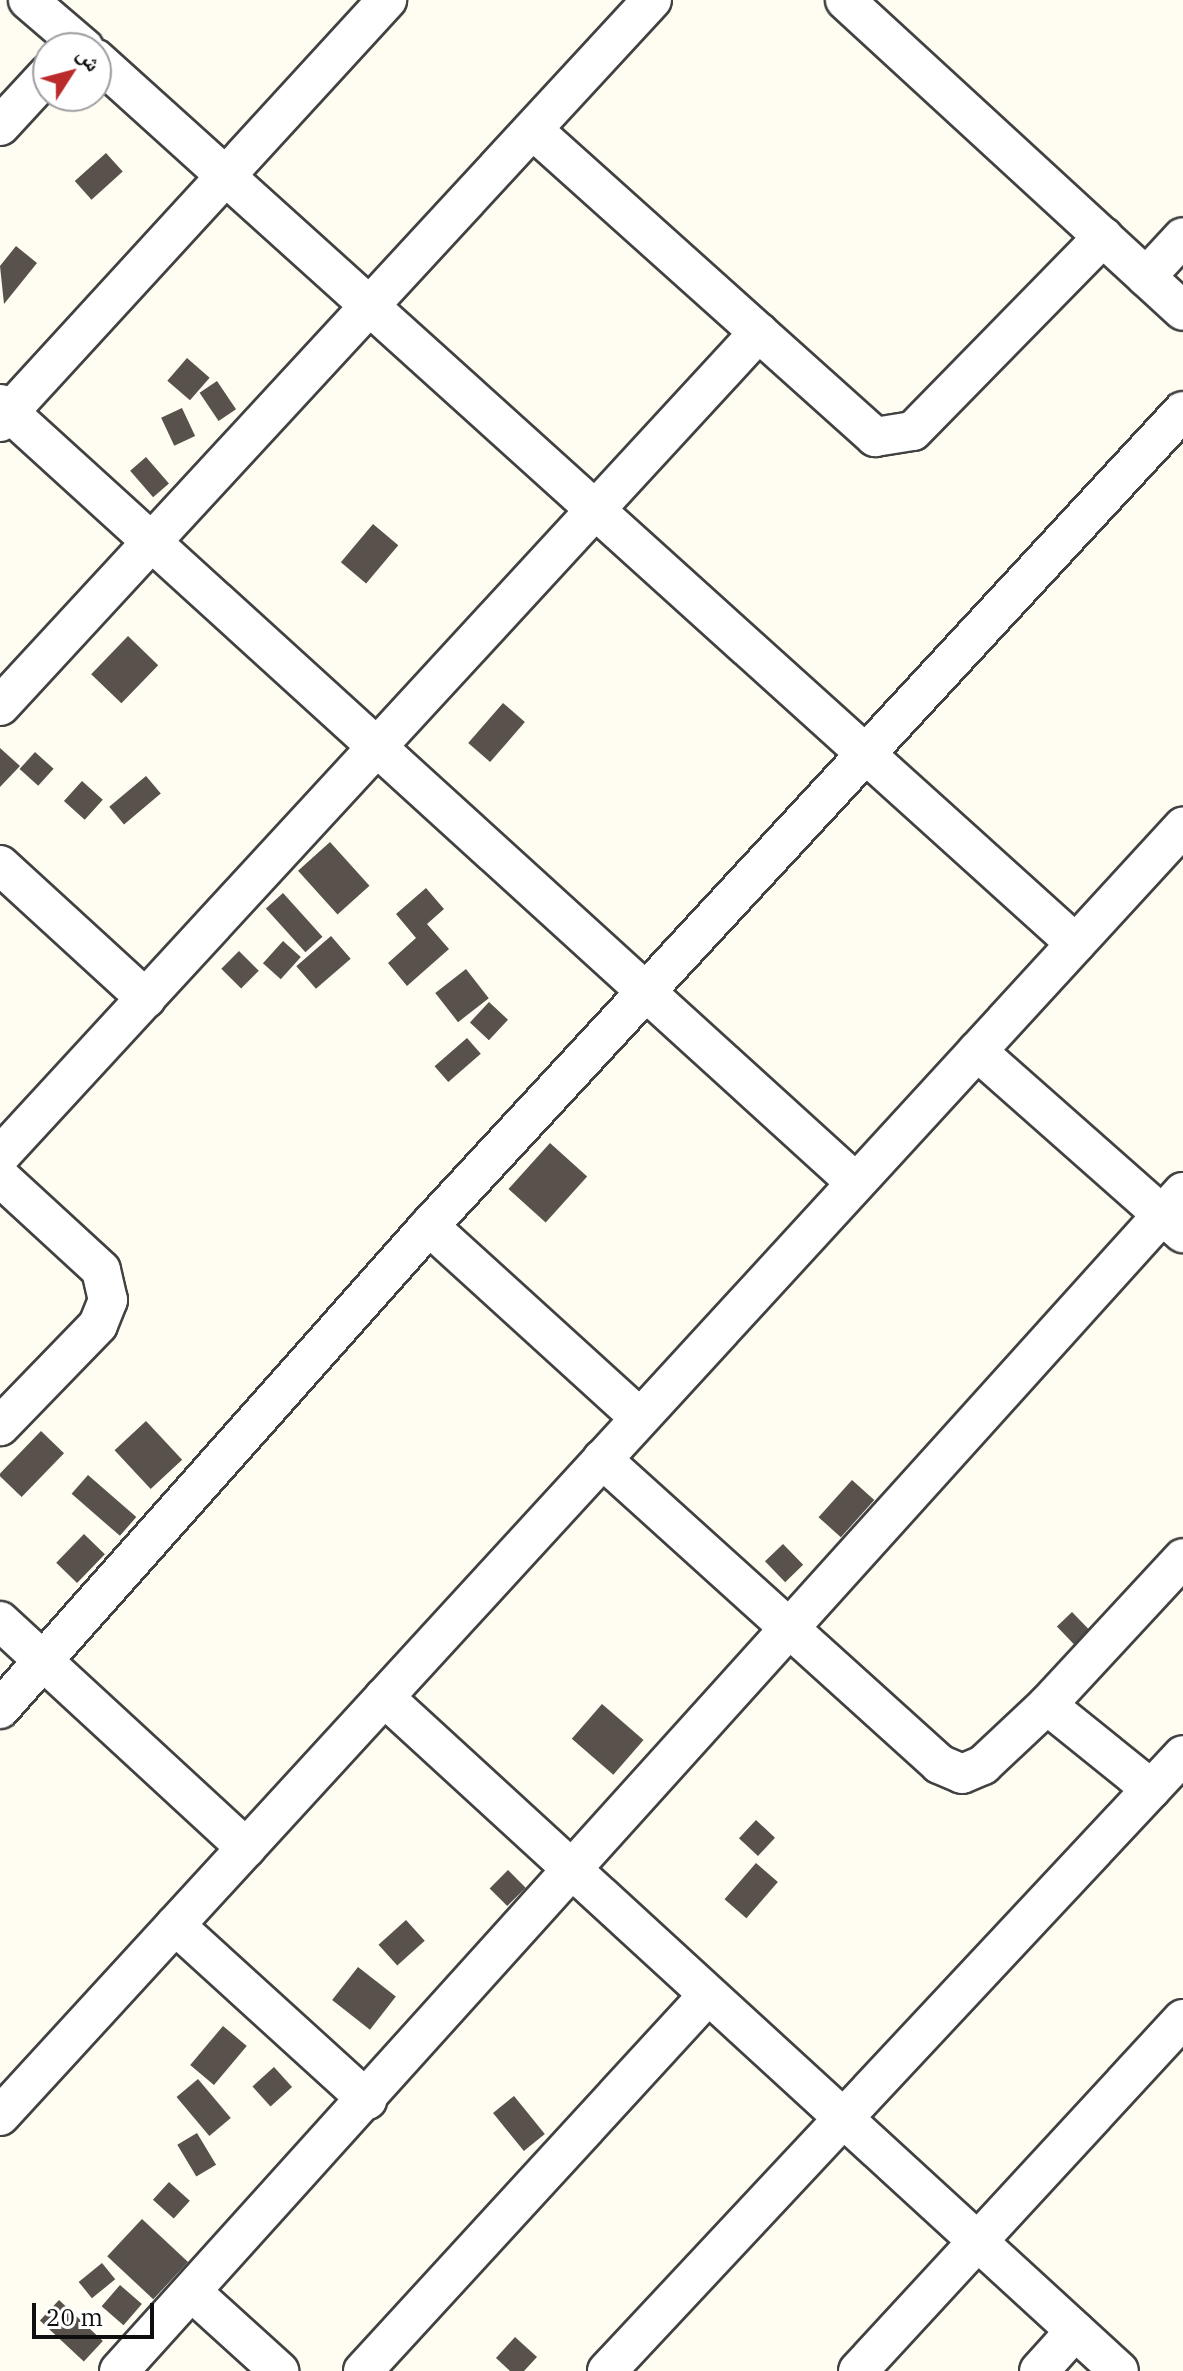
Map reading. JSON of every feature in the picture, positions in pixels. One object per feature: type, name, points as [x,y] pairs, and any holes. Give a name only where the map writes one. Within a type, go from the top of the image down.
[{"type":"street","points":[[28,0],[63,32]]},
{"type":"street","points":[[387,0],[3,413],[150,541],[645,996],[856,1183]]},
{"type":"street","points":[[0,706],[150,541],[373,306],[652,0]]},
{"type":"street","points":[[845,0],[1183,311]]},
{"type":"street","points":[[112,75],[227,174],[869,753],[1076,944]]},
{"type":"street","points":[[0,126],[32,91]]},
{"type":"street","points":[[533,130],[875,437],[895,438],[913,431],[1103,237]]},
{"type":"street","points":[[1146,277],[1183,237]]},
{"type":"street","points":[[0,1156],[759,332]]},
{"type":"street","points":[[0,1709],[429,1226],[1183,411]]},
{"type":"street","points":[[0,2116],[1183,827]]},
{"type":"street","points":[[0,865],[146,999]]},
{"type":"street","points":[[119,2371],[575,1870],[790,1627],[1176,1213],[977,1051]]},
{"type":"street","points":[[0,1177],[101,1270],[108,1300],[98,1325],[0,1426]]},
{"type":"street","points":[[429,1226],[640,1418]]},
{"type":"street","points":[[602,1459],[939,1764],[962,1774],[983,1765],[1047,1705],[1183,1558]]},
{"type":"street","points":[[0,1621],[246,1848]]},
{"type":"street","points":[[384,1697],[980,2240],[1119,2371]]},
{"type":"street","points":[[1047,1705],[1151,1789]]},
{"type":"street","points":[[624,2365],[844,2118],[1183,1755]]},
{"type":"street","points":[[175,1925],[367,2100]]},
{"type":"street","points":[[363,2371],[708,1995]]},
{"type":"street","points":[[858,2371],[1183,2019]]},
{"type":"street","points":[[192,2292],[279,2371]]},
{"type":"street","points":[[1039,2371],[1075,2331]]},
{"type":"building","points":[[106,153],[123,172],[92,200],[75,181]]},
{"type":"building","points":[[16,246],[37,263],[4,304],[0,266]]},
{"type":"building","points":[[187,358],[210,378],[190,400],[167,381]]},
{"type":"building","points":[[217,381],[236,409],[219,421],[200,393]]},
{"type":"building","points":[[182,408],[195,436],[174,446],[161,418]]},
{"type":"building","points":[[146,457],[169,483],[153,497],[130,471]]},
{"type":"building","points":[[373,524],[398,545],[366,584],[341,562]]},
{"type":"building","points":[[128,636],[158,665],[121,703],[91,674]]},
{"type":"building","points":[[503,703],[525,722],[490,762],[468,743]]},
{"type":"building","points":[[0,748],[20,766],[0,787]]},
{"type":"building","points":[[35,752],[54,769],[38,786],[20,769]]},
{"type":"building","points":[[146,776],[161,794],[124,824],[109,807]]},
{"type":"building","points":[[82,781],[103,800],[85,820],[64,801]]},
{"type":"building","points":[[330,842],[369,886],[338,915],[298,871]]},
{"type":"building","points":[[426,888],[444,909],[427,924],[449,949],[407,986],[388,963],[416,938],[396,914]]},
{"type":"building","points":[[283,893],[322,937],[305,952],[266,908]]},
{"type":"building","points":[[331,936],[351,959],[316,989],[296,966]]},
{"type":"building","points":[[283,941],[301,957],[281,979],[263,963]]},
{"type":"building","points":[[239,951],[259,971],[241,988],[221,969]]},
{"type":"building","points":[[466,969],[489,998],[458,1022],[435,993]]},
{"type":"building","points":[[489,1002],[508,1020],[489,1040],[470,1022]]},
{"type":"building","points":[[467,1038],[481,1054],[448,1082],[435,1066]]},
{"type":"building","points":[[550,1143],[587,1176],[546,1223],[509,1189]]},
{"type":"building","points":[[146,1421],[182,1460],[151,1489],[115,1450]]},
{"type":"building","points":[[41,1431],[64,1453],[22,1497],[0,1473]]},
{"type":"building","points":[[88,1475],[136,1517],[120,1536],[72,1494]]},
{"type":"building","points":[[852,1480],[874,1500],[841,1537],[819,1517]]},
{"type":"building","points":[[84,1534],[105,1554],[77,1583],[56,1563]]},
{"type":"building","points":[[783,1544],[803,1565],[785,1582],[765,1561]]},
{"type":"building","points":[[1072,1612],[1092,1633],[1077,1647],[1057,1627]]},
{"type":"building","points":[[602,1704],[644,1740],[613,1775],[572,1739]]},
{"type":"building","points":[[756,1820],[775,1838],[758,1856],[739,1838]]},
{"type":"building","points":[[756,1863],[778,1882],[746,1918],[725,1899]]},
{"type":"building","points":[[508,1870],[526,1888],[507,1906],[490,1888]]},
{"type":"building","points":[[406,1920],[425,1941],[397,1966],[379,1945]]},
{"type":"building","points":[[358,1967],[396,1997],[370,2030],[332,2000]]},
{"type":"building","points":[[223,2026],[247,2046],[214,2085],[190,2065]]},
{"type":"building","points":[[274,2067],[292,2087],[271,2106],[252,2086]]},
{"type":"building","points":[[198,2079],[231,2118],[209,2136],[177,2097]]},
{"type":"building","points":[[514,2096],[545,2134],[524,2151],[493,2113]]},
{"type":"building","points":[[197,2133],[216,2165],[196,2177],[177,2145]]},
{"type":"building","points":[[169,2182],[190,2201],[174,2219],[153,2200]]},
{"type":"building","points":[[142,2219],[188,2262],[153,2299],[107,2256]]},
{"type":"building","points":[[102,2263],[115,2279],[92,2298],[79,2282]]},
{"type":"building","points":[[120,2285],[142,2304],[124,2325],[102,2306]]},
{"type":"building","points":[[59,2300],[103,2341],[84,2361],[40,2320]]},
{"type":"building","points":[[515,2337],[537,2357],[524,2371],[510,2371],[496,2358]]}]
